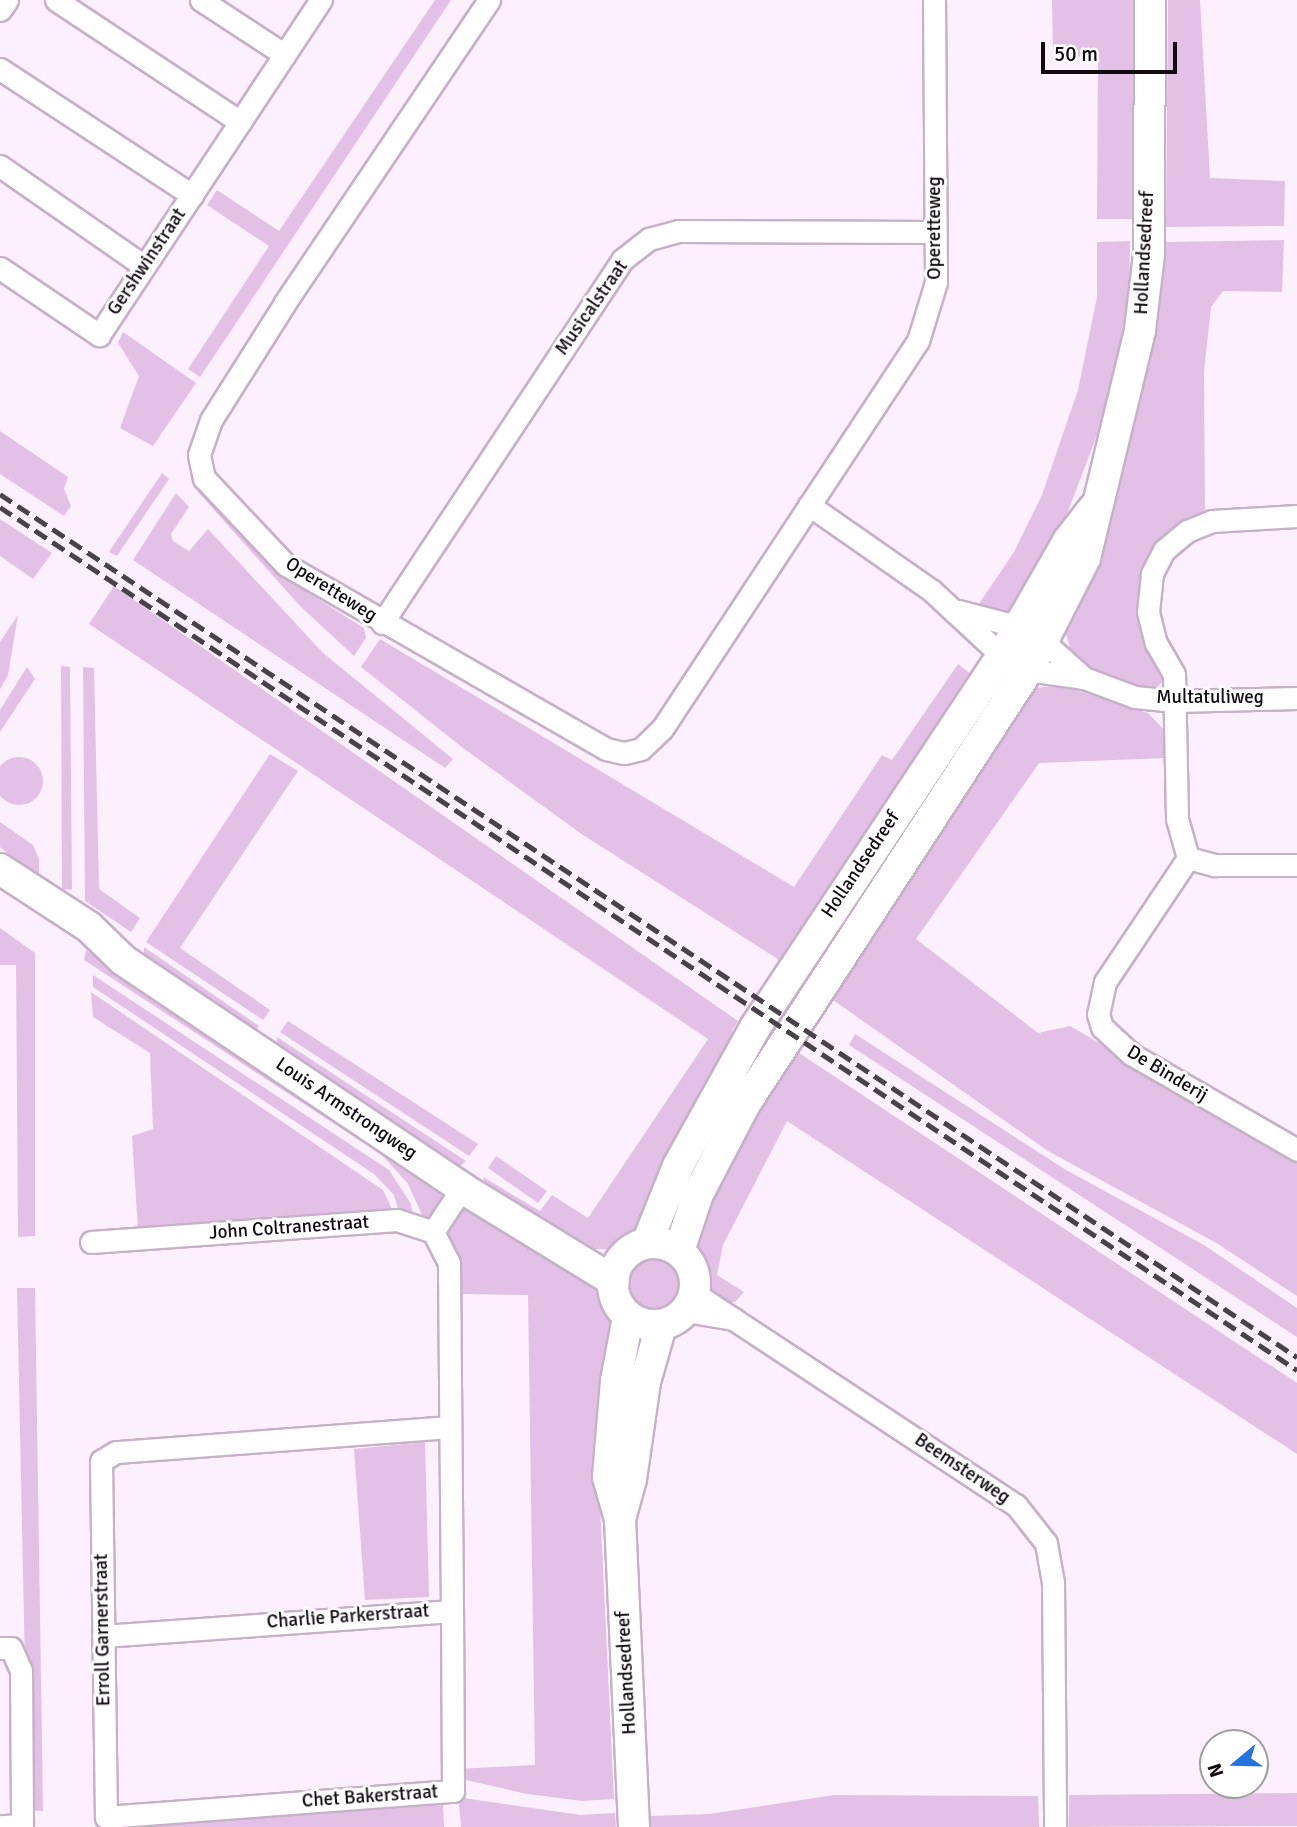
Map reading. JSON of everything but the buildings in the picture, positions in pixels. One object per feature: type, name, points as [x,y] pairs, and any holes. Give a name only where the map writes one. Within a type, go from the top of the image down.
[{"type":"main road","name":"Hollandsedreef","points":[[647,1243],[678,1166],[756,1026],[1002,656],[1032,634],[1085,558],[1140,330],[1149,254],[1150,0]]},
{"type":"main road","name":"Hollandsedreef","points":[[679,1251],[698,1194],[744,1104],[1028,670],[1032,634]]},
{"type":"main road","name":"Louis Armstrongweg","points":[[0,869],[89,927],[123,960],[462,1188],[572,1253],[617,1270]]},
{"type":"main road","name":"Louis Armstrongweg","points":[[0,889],[91,949],[123,960]]},
{"type":"main road","points":[[647,1243],[679,1251],[694,1273],[680,1310],[628,1317],[618,1305],[617,1270],[647,1243]]},
{"type":"main road","name":"Hollandsedreef","points":[[620,1519],[631,1479],[645,1382],[680,1310]]},
{"type":"main road","name":"Hollandsedreef","points":[[628,1317],[616,1381],[608,1477],[620,1519],[634,1827]]},
{"type":"street","points":[[0,10],[7,0]]},
{"type":"street","points":[[56,0],[240,122]]},
{"type":"street","points":[[201,0],[285,55]]},
{"type":"street","name":"Gershwinstraat","points":[[0,268],[99,335],[321,0]]},
{"type":"street","name":"Operetteweg","points":[[488,0],[263,338],[211,420],[199,455],[204,478],[286,565],[382,623],[606,749],[624,753],[641,749],[662,729],[918,341],[936,282],[934,0]]},
{"type":"street","name":"Gershwinstraat","points":[[0,69],[192,195]]},
{"type":"street","points":[[0,166],[144,266]]},
{"type":"street","name":"Musicalstraat","points":[[382,623],[622,260],[649,239],[679,231],[935,232]]},
{"type":"street","points":[[809,505],[958,611],[1002,656],[1028,670]]},
{"type":"street","points":[[1297,516],[1212,521],[1187,531],[1164,550],[1152,575],[1148,612],[1156,643],[1174,674],[1177,819],[1188,858],[1215,865],[1297,865]]},
{"type":"street","points":[[958,611],[1032,634]]},
{"type":"street","name":"Multatuliweg","points":[[1032,634],[1084,678]]},
{"type":"street","name":"Multatuliweg","points":[[1028,670],[1084,678],[1135,697],[1175,701],[1297,698]]},
{"type":"street","name":"De Binderij","points":[[1188,858],[1105,982],[1098,1014],[1102,1027],[1131,1054],[1297,1150]]},
{"type":"street","points":[[433,1232],[462,1188]]},
{"type":"street","name":"John Coltranestraat","points":[[91,1242],[397,1220],[433,1232]]},
{"type":"street","name":"Charlie Parkerstraat","points":[[103,1636],[452,1611],[449,1263],[433,1232]]},
{"type":"street","name":"Beemsterweg","points":[[680,1310],[736,1320],[1016,1505],[1046,1543],[1053,1582],[1055,1822]]},
{"type":"street","name":"Erroll Garnerstraat","points":[[106,1817],[101,1461],[116,1452],[450,1427]]},
{"type":"street","name":"Chet Bakerstraat","points":[[106,1817],[453,1791],[452,1611]]},
{"type":"street","points":[[0,1648],[11,1648],[21,1670],[22,1825],[0,1826]]},
{"type":"shaded area","points":[[435,0],[451,0],[200,377],[188,369],[269,246],[207,205],[217,190],[279,231]]},
{"type":"shaded area","points":[[1052,0],[1138,0],[1139,172],[1132,219],[1097,219],[1098,57],[1053,56]]},
{"type":"shaded area","points":[[1168,0],[1200,0],[1210,178],[1285,181],[1284,226],[1166,227]]},
{"type":"shaded area","points":[[1284,240],[1282,292],[1223,291],[1211,307],[1204,372],[1205,510],[1171,531],[1152,559],[1166,680],[1151,691],[1121,684],[1082,663],[1071,651],[1065,631],[1124,469],[1155,329],[1165,242]]},
{"type":"shaded area","points":[[1130,241],[1129,318],[1110,401],[1067,514],[1006,627],[974,611],[1014,552],[1042,495],[1078,390],[1097,297],[1097,242]]},
{"type":"shaded area","points":[[123,332],[196,383],[153,446],[120,428],[139,376],[118,343]]},
{"type":"shaded area","points":[[0,431],[68,477],[64,489],[71,506],[64,516],[0,474]]},
{"type":"shaded area","points":[[162,473],[169,479],[117,556],[109,552]]},
{"type":"shaded area","points":[[199,486],[286,579],[364,628],[366,638],[354,656],[300,606],[198,492]]},
{"type":"shaded area","points":[[176,493],[189,507],[171,534],[173,541],[189,551],[208,529],[323,653],[453,759],[445,768],[133,560]]},
{"type":"shaded area","points":[[0,519],[52,553],[33,579],[0,556]]},
{"type":"shaded area","points":[[114,586],[738,1021],[732,1031],[739,1036],[646,1225],[609,1249],[591,1249],[485,1184],[483,1177],[540,1211],[552,1195],[588,1218],[708,1039],[89,624]]},
{"type":"shaded area","points":[[18,615],[8,675],[0,689],[0,642]]},
{"type":"shaded area","points":[[380,639],[794,887],[882,755],[892,760],[958,664],[977,679],[787,965],[583,835],[463,748],[361,667]]},
{"type":"shaded area","points":[[61,666],[70,667],[72,890],[62,889]]},
{"type":"shaded area","points":[[27,667],[35,679],[0,732],[0,710]]},
{"type":"shaded area","points":[[83,667],[94,668],[99,889],[140,918],[131,932],[85,901]]},
{"type":"shaded area","points":[[1060,685],[1148,713],[1166,732],[1166,758],[1039,763],[916,939],[1038,1033],[1070,1026],[1297,1158],[1297,1296],[1218,1244],[1048,1151],[823,993],[1028,689]]},
{"type":"shaded area","points":[[270,754],[298,771],[180,948],[270,1010],[263,1020],[146,942]]},
{"type":"shaded area","points":[[19,757],[36,764],[43,781],[36,798],[19,805],[2,798],[-5,781],[2,764]]},
{"type":"shaded area","points":[[0,822],[33,845],[39,859],[39,879],[0,847]]},
{"type":"shaded area","points":[[0,928],[35,953],[35,1236],[18,1237],[16,965],[0,965]]},
{"type":"shaded area","points":[[144,947],[259,1026],[256,1031],[144,962]]},
{"type":"shaded area","points":[[86,950],[440,1192],[442,1199],[432,1216],[424,1219],[408,1184],[382,1155],[84,960]]},
{"type":"shaded area","points":[[93,975],[389,1170],[411,1204],[413,1216],[399,1212],[394,1195],[374,1174],[93,987]]},
{"type":"shaded area","points":[[91,992],[383,1190],[393,1211],[138,1229],[132,1136],[153,1129],[150,1053],[93,1017]]},
{"type":"shaded area","points":[[288,1021],[478,1144],[469,1156],[280,1032]]},
{"type":"shaded area","points":[[855,1034],[1066,1170],[1204,1245],[1297,1308],[1297,1337],[849,1045]]},
{"type":"shaded area","points":[[277,1037],[466,1161],[458,1168],[276,1047]]},
{"type":"shaded area","points":[[790,1047],[1297,1383],[1297,1454],[787,1121],[723,1245],[717,1275],[744,1292],[735,1302],[727,1303],[711,1290],[706,1263],[689,1242]]},
{"type":"shaded area","points":[[496,1156],[547,1191],[538,1203],[488,1168]]},
{"type":"shaded area","points":[[465,1208],[559,1265],[600,1283],[610,1295],[614,1311],[597,1441],[614,1799],[582,1801],[527,1794],[457,1778],[456,1769],[535,1765],[528,1295],[457,1294],[444,1232]]},
{"type":"shaded area","points":[[652,1259],[671,1267],[679,1286],[671,1305],[652,1313],[633,1305],[625,1286],[633,1267]]},
{"type":"shaded area","points":[[17,1288],[35,1288],[43,1811],[28,1810]]},
{"type":"shaded area","points":[[425,1442],[429,1597],[365,1600],[354,1449]]},
{"type":"shaded area","points":[[1269,1793],[1297,1793],[1297,1826],[1069,1827],[1069,1795],[1199,1794],[1199,1799],[1269,1799]]},
{"type":"shaded area","points":[[834,1795],[1038,1796],[1039,1827],[650,1827],[649,1816],[709,1814]]},
{"type":"shaded area","points":[[463,1798],[581,1815],[615,1813],[616,1827],[461,1827],[459,1804]]},
{"type":"shaded area","points":[[443,1805],[444,1827],[111,1827]]},
{"type":"railway","points":[[0,494],[1297,1357]]},
{"type":"railway","points":[[0,507],[1297,1370]]}]
